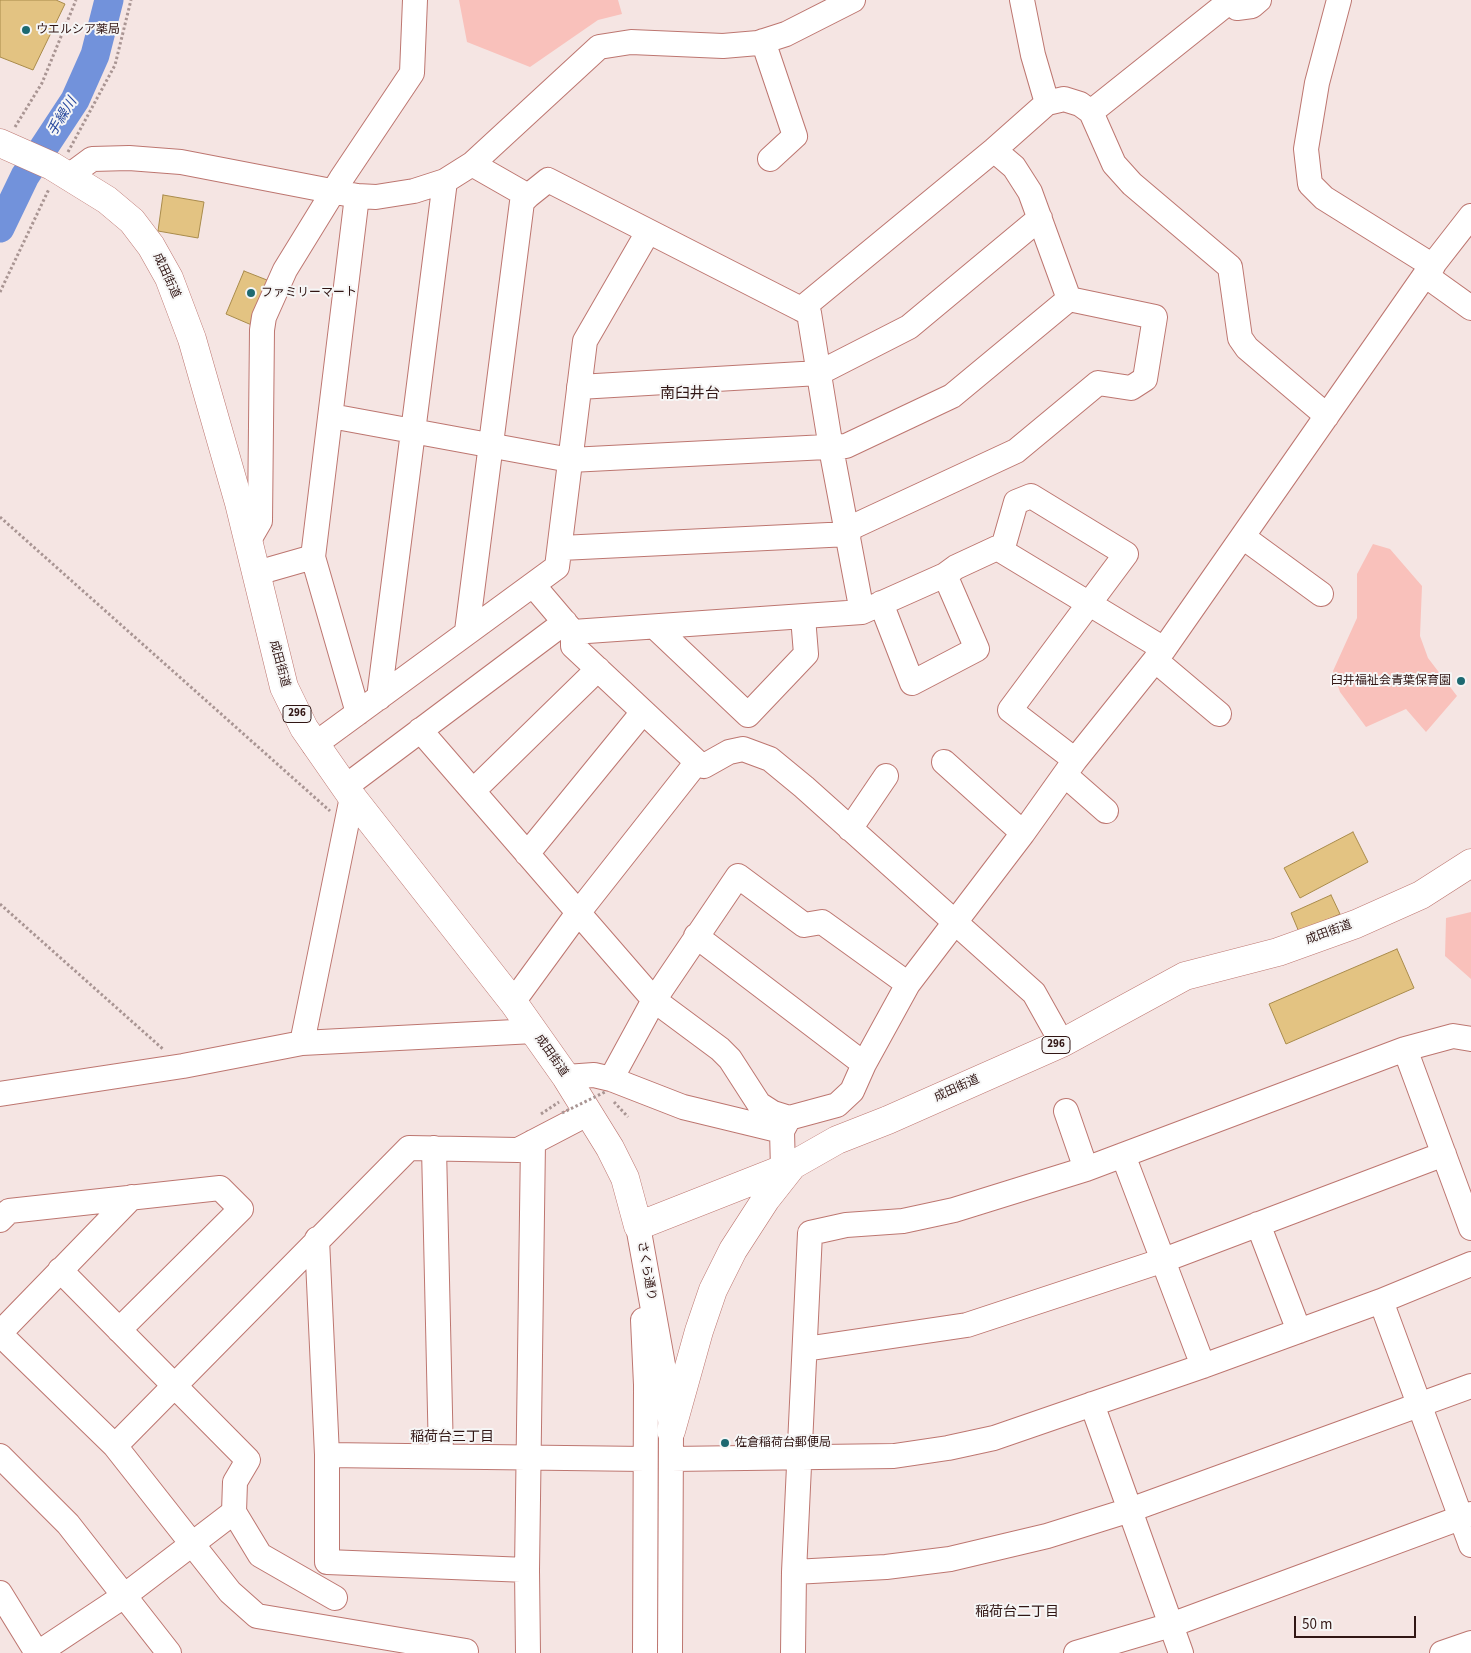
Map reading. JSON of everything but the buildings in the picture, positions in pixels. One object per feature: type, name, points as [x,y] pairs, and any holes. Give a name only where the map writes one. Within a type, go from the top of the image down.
[{"type":"highway","name":"成田街道","points":[[6,146],[60,171],[107,200],[132,221],[151,246],[169,278],[192,339],[249,540],[284,687],[314,744],[348,792],[513,1002],[566,1077],[610,1148],[625,1178],[638,1226],[788,1167],[837,1140],[1062,1043],[1185,976],[1278,952],[1356,924],[1421,895],[1471,862]]},
{"type":"highway","points":[[671,1431],[699,1331],[713,1290],[733,1250],[788,1167]]},
{"type":"street","points":[[249,540],[260,521],[262,330],[264,316],[285,270],[334,190],[412,73],[415,0]]},
{"type":"street","points":[[60,171],[92,159],[129,158],[181,162],[334,190],[357,196],[376,197],[414,192],[445,180],[472,164],[599,47],[632,42],[723,46],[763,42],[786,34],[853,0]]},
{"type":"street","points":[[1022,0],[1033,55],[1046,103]]},
{"type":"street","points":[[1091,112],[1230,1],[1238,8],[1252,6],[1259,0]]},
{"type":"street","points":[[1339,0],[1316,82],[1306,149],[1310,184],[1324,198],[1429,271],[1471,308]]},
{"type":"street","points":[[763,42],[795,136],[770,159]]},
{"type":"street","points":[[801,309],[994,150],[1046,103],[1064,99],[1080,104],[1091,112],[1114,164],[1132,184],[1230,267],[1240,338],[1247,348],[1327,416]]},
{"type":"street","points":[[994,150],[1014,167],[1030,192],[1069,299]]},
{"type":"street","points":[[472,164],[528,196]]},
{"type":"street","points":[[379,698],[445,180]]},
{"type":"street","points":[[467,631],[522,202],[548,180],[809,313],[831,448],[848,532],[872,608],[912,682],[977,649],[945,575]]},
{"type":"street","points":[[357,196],[313,557],[358,713]]},
{"type":"street","points":[[566,1077],[594,1075],[608,1085],[683,1107],[786,1124],[837,1105],[852,1091],[864,1064],[908,984],[1024,833],[1070,767],[1160,655],[1429,271],[1471,216]]},
{"type":"street","points":[[579,386],[819,373],[909,327],[1040,218]]},
{"type":"street","points":[[314,744],[557,567],[561,548],[585,341],[648,232]]},
{"type":"street","points":[[331,416],[570,460],[846,446],[952,396],[1069,299]]},
{"type":"street","points":[[561,548],[848,532],[1016,451],[1098,383],[1131,388],[1145,378],[1155,317],[1069,299]]},
{"type":"street","points":[[1002,551],[1016,502],[1032,496],[1126,554],[1010,710],[1070,767],[1106,811]]},
{"type":"street","points":[[1243,537],[1321,594]]},
{"type":"street","points":[[302,1043],[345,825],[348,792],[420,730],[569,627],[655,627],[803,617],[872,608],[945,575],[956,567],[996,548],[1088,605],[1160,655],[1219,714]]},
{"type":"street","points":[[257,573],[313,557]]},
{"type":"street","points":[[533,585],[569,627],[573,646],[697,762],[704,766],[729,752],[742,749],[770,759],[1034,993],[1062,1043]]},
{"type":"street","points":[[655,627],[748,715],[806,654],[803,617]]},
{"type":"street","points":[[473,791],[598,669]]},
{"type":"street","points":[[527,854],[643,712]]},
{"type":"street","points":[[420,730],[654,1000],[720,1049],[730,1059],[759,1104],[786,1124],[788,1167]]},
{"type":"street","points":[[513,1002],[578,913],[697,762]]},
{"type":"street","points":[[944,762],[1024,833]]},
{"type":"street","points":[[850,829],[886,776]]},
{"type":"street","points":[[608,1085],[654,1000],[738,876],[804,925],[822,922],[908,984]]},
{"type":"street","points":[[696,936],[864,1064]]},
{"type":"street","points":[[0,1094],[183,1066],[302,1043],[534,1031]]},
{"type":"street","points":[[794,1653],[794,1572],[810,1233],[846,1225],[903,1221],[954,1210],[1086,1169],[1405,1049],[1453,1036],[1471,1039]]},
{"type":"street","points":[[1405,1049],[1471,1228]]},
{"type":"street","points":[[1066,1111],[1086,1169]]},
{"type":"street","points":[[115,1446],[317,1239],[409,1148],[518,1150],[588,1113]]},
{"type":"street","points":[[528,1653],[527,1570],[534,1142]]},
{"type":"street","points":[[434,1148],[441,1456]]},
{"type":"street","points":[[805,1349],[967,1325],[1164,1260],[1444,1154]]},
{"type":"street","points":[[1124,1155],[1203,1366]]},
{"type":"street","points":[[0,1220],[8,1211],[220,1188],[241,1209],[119,1330]]},
{"type":"street","points":[[132,1197],[0,1334],[115,1446],[230,1592],[257,1616],[466,1651],[464,1653]]},
{"type":"street","points":[[1258,1224],[1299,1331]]},
{"type":"street","name":"さくら通り","points":[[638,1226],[667,1386],[671,1431],[670,1653]]},
{"type":"street","name":"さくら通り","points":[[638,1226],[646,1385],[645,1653]]},
{"type":"street","points":[[317,1239],[327,1455],[327,1562],[527,1570]]},
{"type":"street","points":[[671,1459],[894,1456],[948,1448],[994,1438],[1299,1331],[1381,1301],[1471,1264]]},
{"type":"street","points":[[60,1270],[248,1460],[234,1482],[234,1512],[260,1555],[335,1598]]},
{"type":"street","points":[[1381,1301],[1466,1516],[1471,1545]]},
{"type":"street","points":[[794,1572],[886,1567],[950,1559],[1047,1536],[1130,1510],[1471,1386]]},
{"type":"street","points":[[1092,1404],[1181,1653]]},
{"type":"street","points":[[327,1455],[645,1459]]},
{"type":"street","points":[[0,1456],[68,1524],[169,1653]]},
{"type":"street","points":[[0,1593],[37,1653],[124,1596],[234,1512]]},
{"type":"street","points":[[1076,1653],[1171,1625],[1466,1516]]},
{"type":"street","points":[[1442,1653],[1471,1642]]},
{"type":"path","points":[[6,146],[42,83],[76,0]]},
{"type":"path","points":[[0,292],[115,65],[131,0]]},
{"type":"path","points":[[0,518],[345,825]]},
{"type":"path","points":[[0,904],[183,1066]]},
{"type":"path","points":[[562,1112],[608,1085],[628,1117]]},
{"type":"shaded area","points":[[459,0],[618,0],[622,14],[598,20],[530,67],[467,42]]},
{"type":"shaded area","points":[[1373,544],[1390,549],[1422,586],[1420,636],[1428,658],[1457,696],[1426,732],[1406,709],[1366,727],[1340,692],[1333,671],[1357,618],[1357,574]]},
{"type":"shaded area","points":[[1471,912],[1471,979],[1445,956],[1446,918]]},
{"type":"waterway","name":"手繰川","points":[[0,228],[25,176],[75,100],[95,55],[109,0]]},
{"type":"place","name":"ウエルシア薬局","points":[[26,30]]},
{"type":"place","name":"ファミリーマート","points":[[251,293]]},
{"type":"place","name":"臼井福祉会青葉保育園","points":[[1461,681]]},
{"type":"place","name":"佐倉稲荷台郵便局","points":[[725,1443]]},
{"type":"district","name":"南臼井台","points":[[690,395]]},
{"type":"district","name":"稲荷台三丁目","points":[[452,1438]]},
{"type":"district","name":"稲荷台二丁目","points":[[1017,1613]]}]
